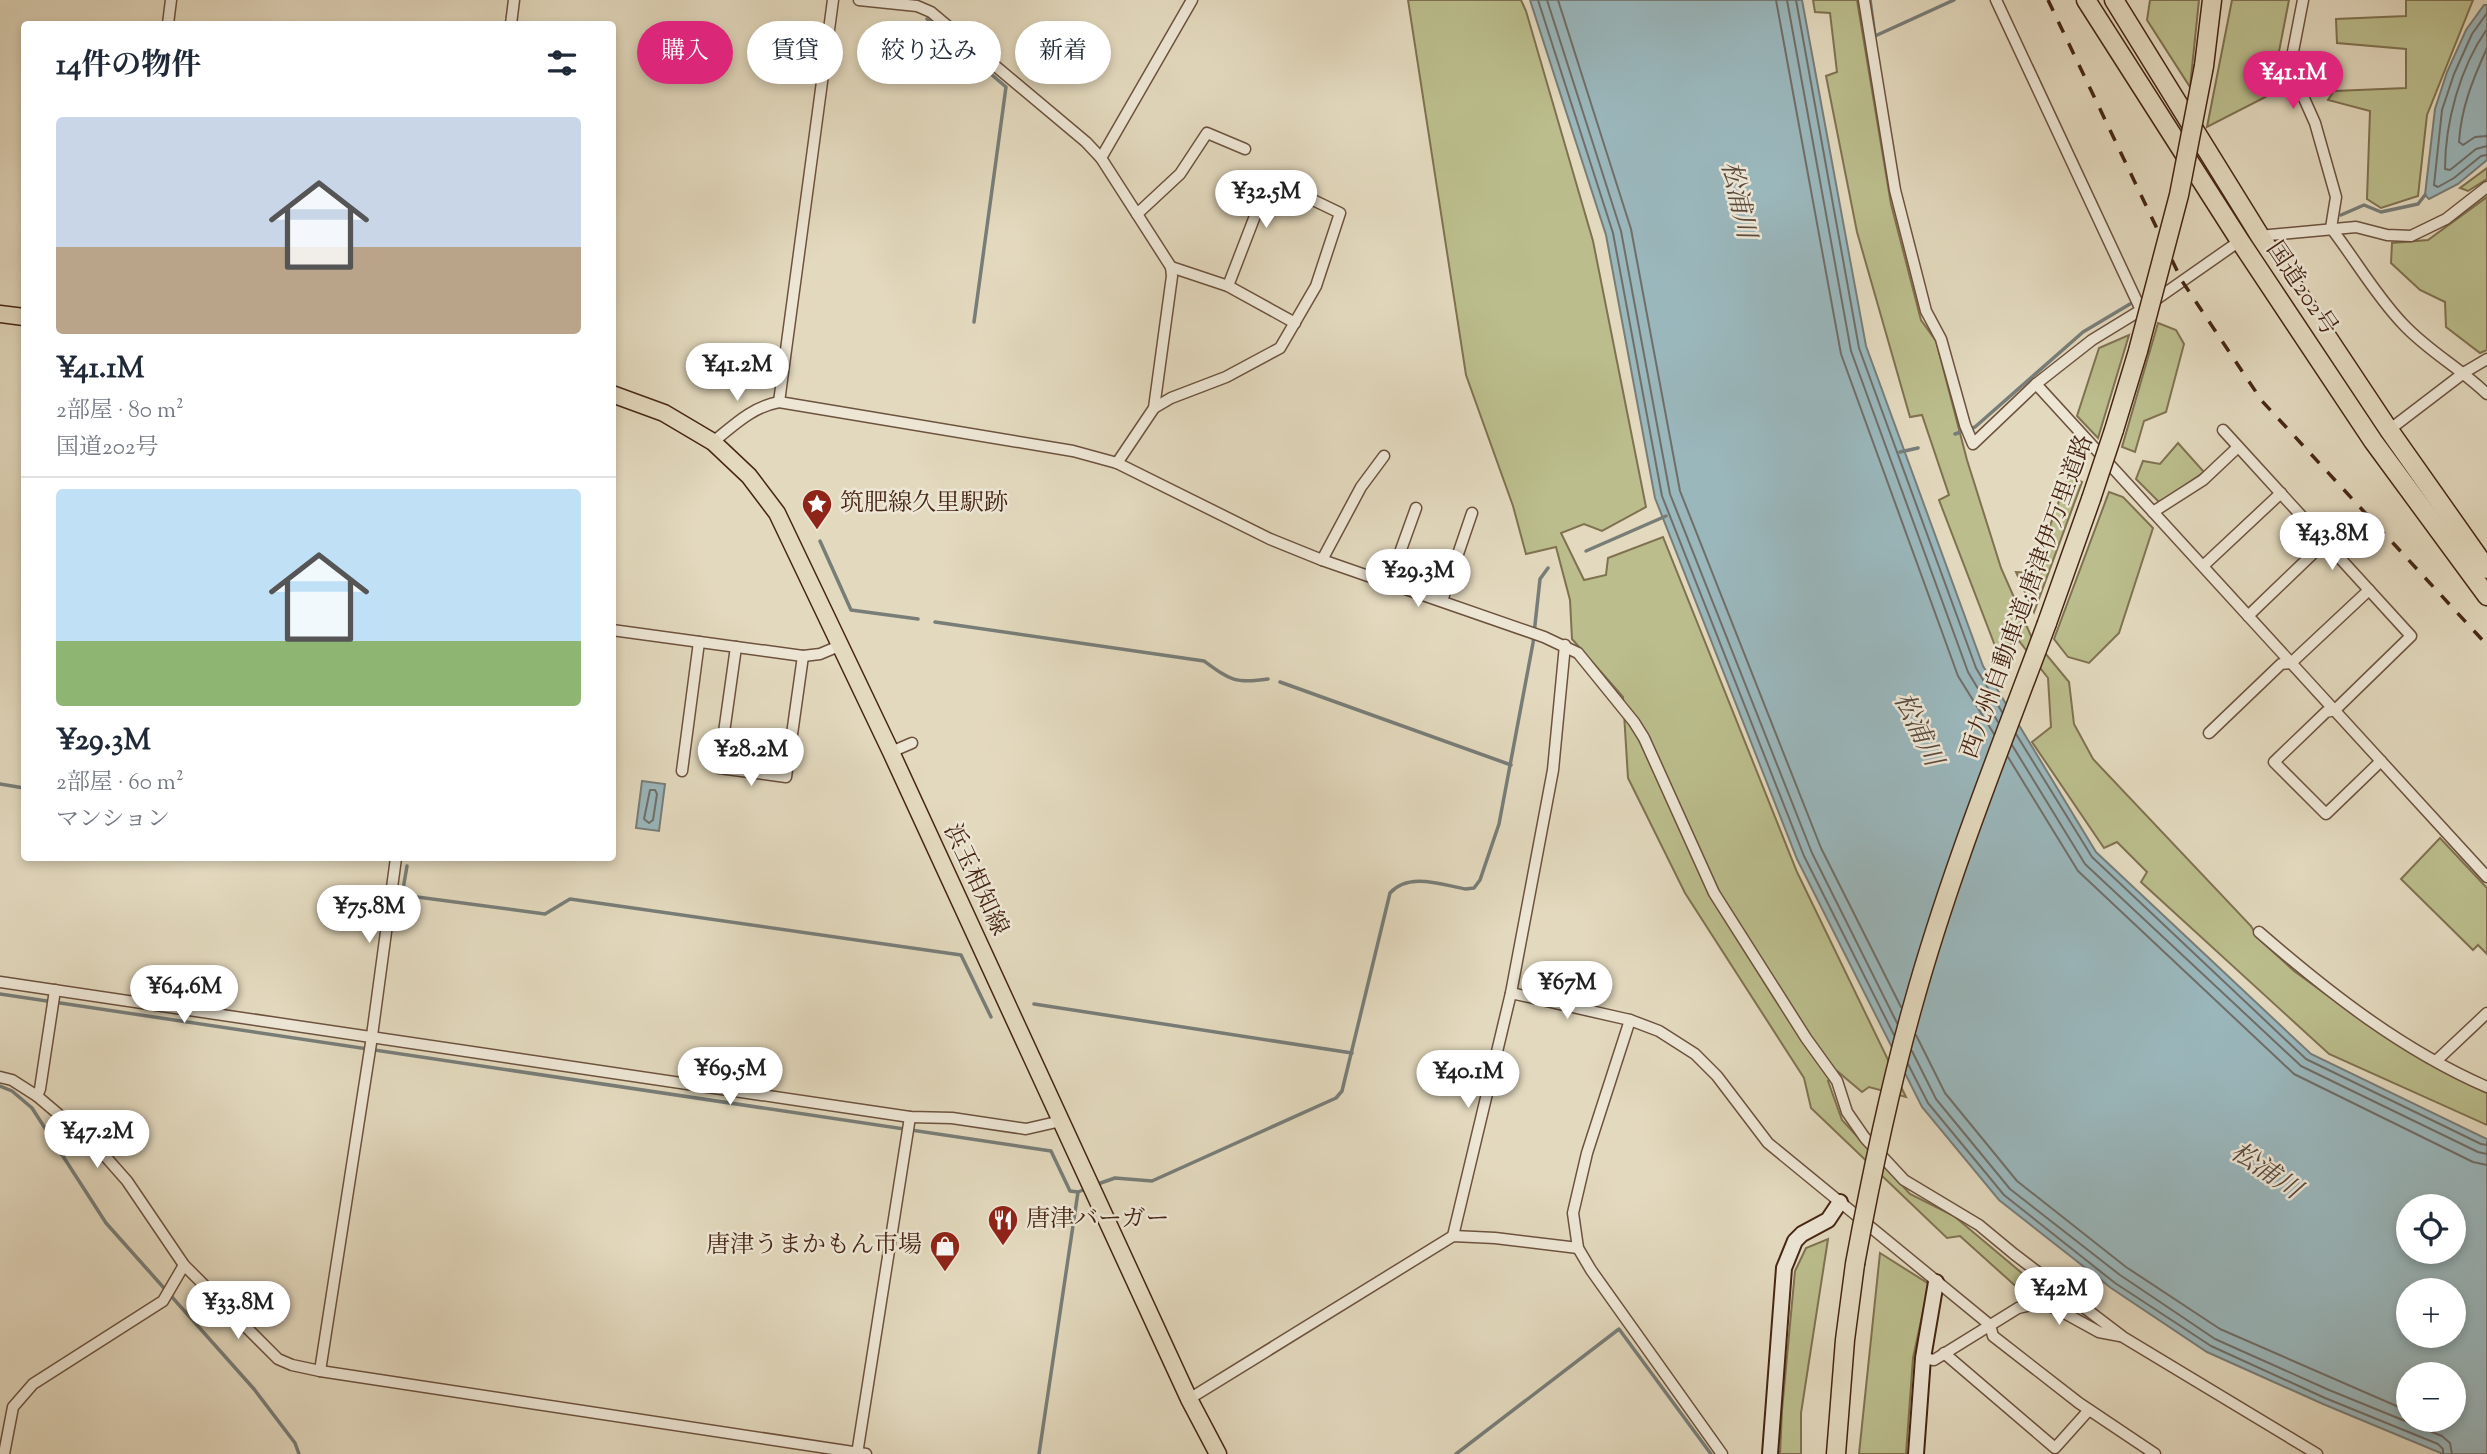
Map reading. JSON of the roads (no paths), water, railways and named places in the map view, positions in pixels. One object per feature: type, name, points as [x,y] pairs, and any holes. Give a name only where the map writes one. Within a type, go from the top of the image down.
[{"type":"highway","name":"国道202号","points":[[2086,0],[2240,241],[2373,441],[2487,597]]},
{"type":"highway","name":"国道202号","points":[[2115,0],[2260,236],[2389,430],[2487,569]]},
{"type":"highway","name":"西九州自動車道;唐津伊万里道路","points":[[1836,1454],[1845,1340],[1855,1264],[1871,1174],[1913,1003],[1946,898],[2091,499],[2138,351],[2179,195],[2204,66],[2212,0]]},
{"type":"main road","points":[[0,314],[21,317]]},
{"type":"main road","name":"浜玉相知線","points":[[616,395],[664,413],[713,442],[749,476],[777,513],[891,752],[1189,1399],[1218,1454]]},
{"type":"street","points":[[168,21],[171,0]]},
{"type":"street","points":[[511,21],[514,0]]},
{"type":"street","points":[[779,402],[833,0]]},
{"type":"street","points":[[859,0],[917,6],[931,12],[1086,142],[1101,158],[1171,267],[1154,408]]},
{"type":"street","points":[[1101,158],[1192,0]]},
{"type":"street","points":[[1864,0],[1895,190],[1926,311],[1941,340],[1973,444],[2036,384],[2092,340],[2141,310],[2240,241],[2260,236],[2356,227],[2387,235],[2411,236],[2446,219],[2487,187]]},
{"type":"street","points":[[1996,0],[2141,310]]},
{"type":"street","points":[[2302,0],[2290,67],[2315,124],[2336,197],[2331,228],[2402,323],[2427,348],[2465,372],[2487,394]]},
{"type":"street","points":[[1137,214],[1180,174],[1207,133],[1245,149]]},
{"type":"street","points":[[1117,463],[1154,408],[1171,398],[1226,377],[1280,348],[1316,286],[1340,213],[1313,200],[1300,201],[1265,190],[1228,286]]},
{"type":"street","points":[[1171,267],[1228,286],[1296,323]]},
{"type":"street","points":[[2389,430],[2465,372],[2487,359]]},
{"type":"street","points":[[2036,384],[2487,877]]},
{"type":"street","points":[[713,442],[749,412],[779,402],[1073,451],[1117,463],[1270,539],[1322,560],[1544,637],[1578,653],[1644,737],[1714,893],[1805,1038],[1837,1081],[1847,1112],[1865,1138],[1904,1180],[1979,1225],[2123,1337],[2317,1454]]},
{"type":"street","points":[[2223,430],[2411,636],[2335,710],[2326,712],[2274,762],[2326,814],[2381,761]]},
{"type":"street","points":[[2153,512],[2203,480],[2238,447]]},
{"type":"street","points":[[1322,560],[1361,487],[1384,456]]},
{"type":"street","points":[[2203,566],[2281,493]]},
{"type":"street","points":[[1388,583],[1416,508]]},
{"type":"street","points":[[1442,601],[1472,513]]},
{"type":"street","points":[[2248,616],[2325,542]]},
{"type":"street","points":[[2209,733],[2281,664],[2291,663],[2369,590]]},
{"type":"street","points":[[616,631],[803,656],[820,654],[839,646]]},
{"type":"street","points":[[682,771],[699,642]]},
{"type":"street","points":[[1453,1236],[1511,993],[1553,770],[1565,645]]},
{"type":"street","points":[[736,647],[719,768],[786,777],[803,656]]},
{"type":"street","points":[[891,752],[912,743]]},
{"type":"street","points":[[320,1371],[369,1055],[396,861]]},
{"type":"street","points":[[2259,932],[2299,967],[2377,1026],[2436,1062],[2487,1087]]},
{"type":"street","points":[[0,982],[909,1119],[952,1118],[1026,1129],[1061,1121]]},
{"type":"street","points":[[37,1096],[55,990]]},
{"type":"street","points":[[1511,993],[1630,1020],[1659,1031],[1695,1054],[1717,1076],[1768,1143],[1990,1325],[1993,1336],[2089,1410],[2155,1454]]},
{"type":"street","points":[[2436,1062],[2487,1013]]},
{"type":"street","points":[[1630,1020],[1587,1153],[1573,1213],[1578,1248],[1721,1454]]},
{"type":"street","points":[[0,1077],[12,1080],[37,1096],[97,1147],[127,1181],[184,1265],[278,1359],[320,1371],[860,1454],[909,1119]]},
{"type":"street","points":[[1770,1454],[1784,1268],[1795,1241],[1802,1234],[1828,1220],[1840,1202]]},
{"type":"street","points":[[1189,1399],[1453,1236],[1578,1248]]},
{"type":"street","points":[[4,1454],[13,1407],[33,1384],[163,1301],[184,1265]]},
{"type":"street","points":[[1916,1454],[1923,1358],[1936,1282]]},
{"type":"street","points":[[1923,1358],[1934,1360],[2018,1308],[2040,1303],[2099,1332],[2123,1337]]},
{"type":"street","points":[[1944,1353],[2055,1448],[2089,1410]]},
{"type":"water","name":"松浦川","points":[[1530,0],[1802,0],[1866,346],[1983,666],[2096,852],[2311,1054],[2487,1139],[2487,1454],[2443,1454],[2207,1352],[2111,1288],[1999,1200],[1922,1107],[1797,859],[1655,498],[1606,235]]},
{"type":"water","points":[[2484,5],[2487,5],[2487,160],[2458,184],[2429,199],[2425,195],[2435,109],[2447,72],[2466,30]]},
{"type":"water","points":[[642,781],[665,784],[659,831],[636,828]]},
{"type":"waterway","points":[[1870,0],[1875,36],[1954,0]]},
{"type":"waterway","points":[[927,19],[1006,87],[974,322]]},
{"type":"waterway","points":[[2341,215],[2364,205],[2381,212],[2418,204],[2425,195]]},
{"type":"waterway","points":[[1955,434],[1975,427],[2083,332],[2130,304]]},
{"type":"waterway","points":[[1900,452],[1918,448]]},
{"type":"waterway","points":[[1586,551],[1666,516]]},
{"type":"waterway","points":[[820,541],[851,610],[918,619]]},
{"type":"waterway","points":[[1095,1185],[1115,1178],[1152,1181],[1336,1098],[1342,1091],[1390,893],[1416,881],[1466,889],[1474,888],[1480,880],[1499,824],[1533,643],[1540,579],[1548,568]]},
{"type":"waterway","points":[[935,622],[1204,661],[1220,673],[1240,681],[1268,679]]},
{"type":"waterway","points":[[1280,682],[1511,765]]},
{"type":"waterway","points":[[0,784],[21,788]]},
{"type":"waterway","points":[[407,866],[402,895],[545,914],[570,899],[961,955],[991,1017]]},
{"type":"waterway","points":[[0,994],[1051,1151],[1070,1191],[1078,1192],[1088,1188]]},
{"type":"waterway","points":[[1034,1004],[1352,1053]]},
{"type":"waterway","points":[[0,1086],[12,1091],[32,1108],[106,1223],[254,1389],[295,1443],[299,1454]]},
{"type":"waterway","points":[[1039,1454],[1078,1192]]},
{"type":"waterway","points":[[1456,1454],[1619,1329],[1711,1454]]},
{"type":"railway","points":[[2048,0],[2182,281],[2262,401],[2487,645]]},
{"type":"place","name":"筑肥線久里駅跡","points":[[817,531]]},
{"type":"place","name":"唐津バーガー","points":[[1003,1247]]},
{"type":"place","name":"唐津うまかもん市場","points":[[945,1273]]}]
